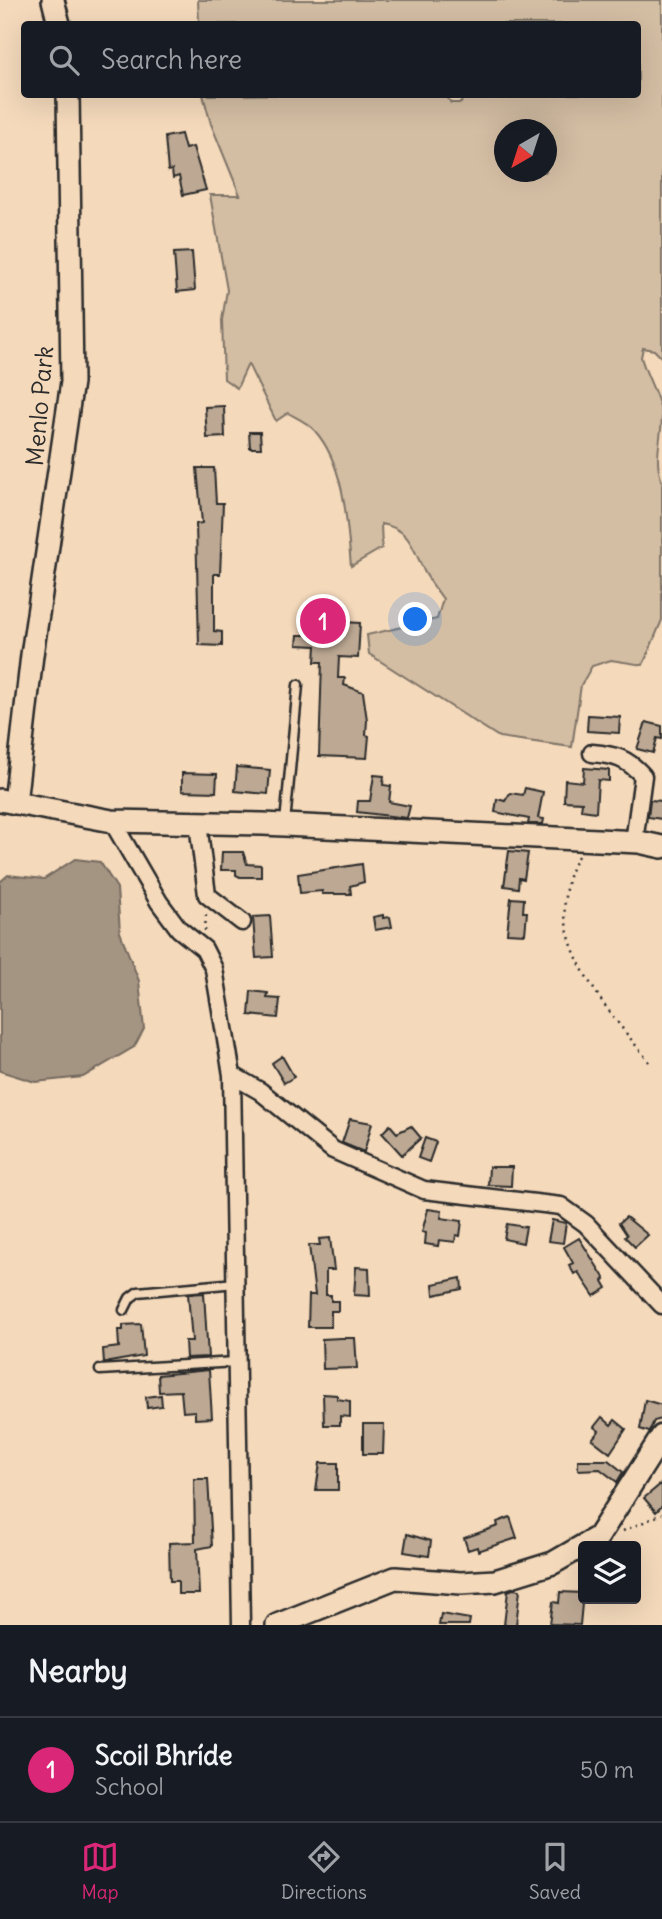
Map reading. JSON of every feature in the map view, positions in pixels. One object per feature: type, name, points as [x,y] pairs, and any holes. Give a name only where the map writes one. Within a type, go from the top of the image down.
[{"type":"street","points":[[53,0],[58,21]]},
{"type":"street","name":"Menlo Park","points":[[7,802],[32,655],[72,382],[68,98]]},
{"type":"street","points":[[592,753],[617,755],[631,763],[643,776],[634,842]]},
{"type":"street","points":[[7,802],[112,821],[285,825],[634,842],[662,847]]},
{"type":"street","points":[[112,821],[159,902],[179,929],[204,949],[214,968],[232,1075],[241,1625]]},
{"type":"street","points":[[198,823],[207,895],[242,922]]},
{"type":"street","points":[[232,1075],[260,1091],[333,1150],[424,1189],[561,1206],[586,1224],[662,1306]]},
{"type":"street","points":[[277,1625],[395,1578],[461,1583],[495,1581],[553,1563],[598,1537],[662,1436]]},
{"type":"lane","points":[[285,825],[298,685]]},
{"type":"lane","points":[[124,1310],[130,1298],[138,1292],[236,1283]]},
{"type":"lane","points":[[100,1370],[236,1362]]},
{"type":"path","points":[[587,841],[571,869],[566,889],[565,928],[585,973],[650,1063]]},
{"type":"path","points":[[204,949],[207,895]]},
{"type":"path","points":[[598,1537],[614,1535],[662,1514]]},
{"type":"shaded area","points":[[198,0],[662,0],[662,358],[654,350],[643,348],[641,357],[662,415],[658,457],[662,481],[662,620],[643,665],[611,660],[592,666],[581,685],[572,747],[499,737],[369,654],[367,635],[437,619],[443,599],[426,575],[409,540],[390,526],[381,524],[382,548],[351,566],[343,495],[333,460],[325,445],[310,426],[288,413],[276,421],[248,364],[237,388],[224,379],[222,320],[227,290],[210,195],[240,195],[211,124],[204,98],[448,98],[451,103],[461,103],[463,98],[641,98],[641,21],[199,21]]},
{"type":"shaded area","points":[[75,859],[100,862],[117,888],[120,932],[139,981],[144,1029],[134,1047],[83,1077],[35,1082],[0,1071],[0,882],[8,875],[44,879]]},
{"type":"building","points":[[181,134],[185,149],[193,147],[206,190],[183,195],[179,176],[173,178],[172,170],[168,171],[165,137]]},
{"type":"building","points":[[192,252],[195,290],[177,292],[174,253]]},
{"type":"building","points":[[224,406],[225,437],[207,438],[205,407]]},
{"type":"building","points":[[249,432],[260,432],[261,448],[250,448]]},
{"type":"building","points":[[197,468],[214,468],[216,503],[223,503],[220,574],[214,574],[214,631],[222,632],[222,646],[199,645],[196,524],[202,523]]},
{"type":"building","points":[[310,620],[360,623],[358,658],[339,657],[338,678],[345,678],[344,685],[363,692],[366,735],[369,736],[367,758],[319,756],[322,662],[315,662],[316,646],[297,645],[298,635],[309,635]]},
{"type":"building","points":[[588,715],[620,717],[619,733],[587,731]]},
{"type":"building","points":[[646,722],[662,726],[662,739],[657,738],[653,753],[637,749]]},
{"type":"building","points":[[237,767],[270,770],[268,794],[235,791]]},
{"type":"building","points":[[584,768],[609,770],[609,781],[598,780],[596,812],[581,810],[582,802],[564,801],[565,780],[583,782]]},
{"type":"building","points":[[182,773],[217,774],[216,792],[182,791]]},
{"type":"building","points":[[374,775],[384,776],[383,785],[391,786],[389,802],[410,806],[407,818],[357,812],[358,801],[370,801]]},
{"type":"building","points":[[525,788],[543,792],[538,818],[544,819],[543,824],[528,824],[529,819],[495,812],[497,799],[505,801],[510,793],[523,795]]},
{"type":"building","points":[[650,800],[662,801],[662,819],[648,817]]},
{"type":"building","points":[[509,851],[528,853],[524,879],[519,878],[518,888],[504,886]]},
{"type":"building","points":[[222,852],[243,852],[247,864],[261,865],[261,877],[240,877],[236,875],[236,870],[221,870]]},
{"type":"building","points":[[362,864],[364,882],[350,886],[351,894],[322,894],[322,891],[300,893],[298,874]]},
{"type":"building","points":[[511,898],[524,899],[523,912],[527,912],[525,934],[507,933]]},
{"type":"building","points":[[383,915],[383,918],[390,917],[392,927],[375,930],[373,917]]},
{"type":"building","points":[[270,916],[273,957],[256,958],[253,917]]},
{"type":"building","points":[[251,991],[268,993],[267,998],[280,999],[278,1018],[249,1015]]},
{"type":"building","points":[[282,1056],[294,1077],[284,1083],[272,1063]]},
{"type":"building","points":[[350,1119],[372,1123],[364,1152],[342,1143]]},
{"type":"building","points":[[390,1125],[397,1133],[411,1126],[421,1138],[402,1155],[382,1133]]},
{"type":"building","points":[[425,1138],[436,1142],[429,1162],[418,1158]]},
{"type":"building","points":[[489,1167],[512,1167],[511,1186],[488,1185]]},
{"type":"building","points":[[428,1209],[442,1211],[441,1218],[462,1221],[460,1236],[456,1235],[455,1242],[439,1240],[438,1246],[425,1244],[426,1233],[422,1232]]},
{"type":"building","points":[[626,1217],[648,1235],[635,1247],[625,1237],[627,1235],[619,1223]]},
{"type":"building","points":[[552,1220],[566,1223],[563,1243],[548,1241]]},
{"type":"building","points":[[507,1224],[526,1227],[523,1243],[504,1239]]},
{"type":"building","points":[[330,1238],[334,1270],[326,1270],[326,1295],[331,1295],[331,1301],[338,1301],[338,1311],[331,1311],[331,1327],[308,1327],[309,1295],[315,1295],[309,1245],[320,1245],[319,1239]]},
{"type":"building","points":[[579,1238],[605,1279],[603,1281],[607,1288],[594,1296],[578,1272],[574,1274],[569,1265],[573,1263],[564,1247]]},
{"type":"building","points":[[356,1267],[369,1268],[370,1296],[354,1295]]},
{"type":"building","points":[[461,1278],[462,1289],[434,1295],[433,1284]]},
{"type":"building","points":[[204,1293],[208,1357],[186,1358],[185,1341],[192,1341],[188,1294]]},
{"type":"building","points":[[141,1324],[144,1356],[104,1363],[103,1349],[119,1347],[118,1330],[123,1330],[123,1325]]},
{"type":"building","points":[[355,1338],[357,1368],[323,1369],[322,1339]]},
{"type":"building","points":[[209,1370],[212,1418],[195,1419],[195,1411],[183,1412],[181,1391],[159,1392],[158,1375]]},
{"type":"building","points":[[323,1394],[337,1395],[337,1399],[350,1401],[350,1417],[340,1416],[340,1425],[324,1425]]},
{"type":"building","points":[[161,1395],[162,1406],[147,1408],[146,1397]]},
{"type":"building","points":[[645,1400],[662,1405],[662,1419],[654,1421],[649,1432],[640,1429]]},
{"type":"building","points":[[602,1417],[611,1425],[615,1420],[626,1429],[610,1453],[592,1439],[599,1431],[594,1427]]},
{"type":"building","points":[[363,1424],[384,1424],[383,1454],[363,1454]]},
{"type":"building","points":[[578,1460],[608,1460],[623,1472],[617,1482],[600,1469],[578,1470]]},
{"type":"building","points":[[320,1463],[338,1463],[338,1490],[316,1490]]},
{"type":"building","points":[[194,1479],[208,1479],[212,1546],[197,1549],[199,1594],[178,1594],[178,1581],[170,1581],[169,1543],[195,1542]]},
{"type":"building","points":[[662,1483],[662,1506],[656,1512],[644,1498]]},
{"type":"building","points":[[510,1517],[517,1538],[478,1551],[477,1547],[468,1550],[464,1538],[498,1526],[497,1522]]},
{"type":"building","points":[[407,1534],[431,1541],[429,1556],[404,1552]]},
{"type":"building","points":[[520,1590],[516,1625],[504,1625],[508,1591]]},
{"type":"building","points":[[560,1592],[578,1593],[578,1604],[582,1604],[580,1625],[550,1624],[553,1602],[559,1603]]},
{"type":"building","points":[[441,1614],[470,1619],[469,1625],[439,1625]]},
{"type":"place","name":"Scoil Bhríde","points":[[323,621]]}]
